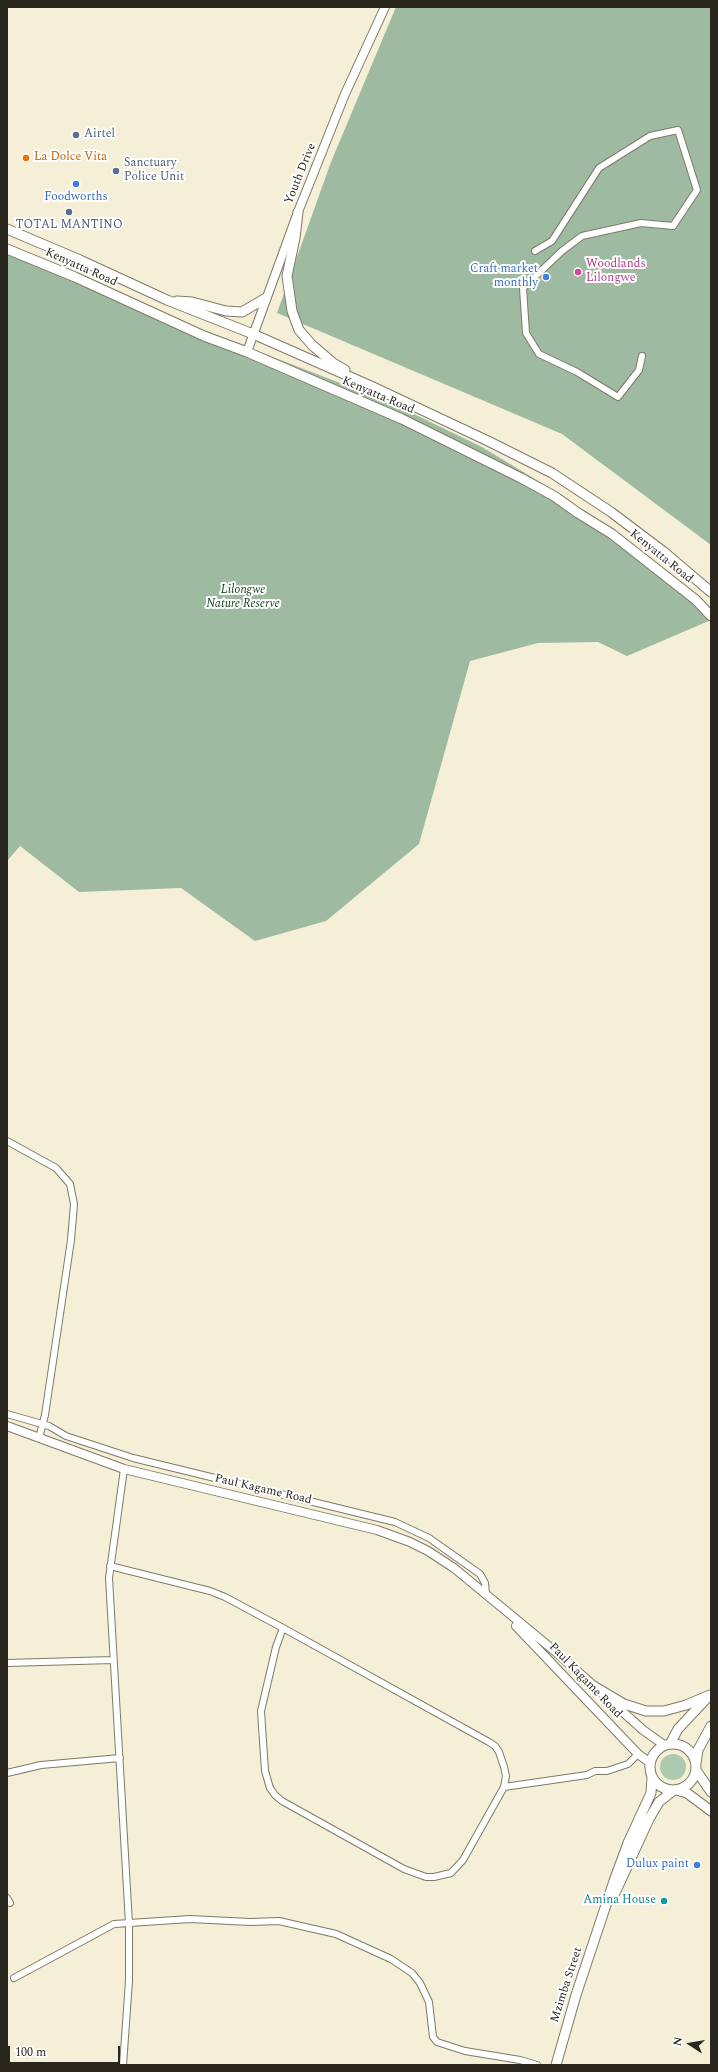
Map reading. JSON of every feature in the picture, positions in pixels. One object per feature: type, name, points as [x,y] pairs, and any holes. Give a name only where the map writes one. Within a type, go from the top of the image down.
[{"type":"main road","points":[[298,212],[295,238],[287,276],[292,311],[299,330],[312,345],[333,363],[371,386]]},
{"type":"main road","name":"Kenyatta Road","points":[[7,229],[80,260],[167,300],[253,334],[371,386],[488,441],[552,474],[611,512],[708,589]]},
{"type":"main road","name":"Kenyatta Road","points":[[7,249],[204,336],[247,352],[402,419],[534,485],[612,534],[696,600],[711,616]]},
{"type":"main road","points":[[167,300],[192,302],[226,311],[242,312],[266,298]]},
{"type":"main road","points":[[592,1685],[624,1704],[646,1711],[664,1711],[686,1705],[710,1694]]},
{"type":"main road","points":[[604,1914],[628,1843],[651,1793],[652,1757],[657,1750],[667,1745],[678,1729],[710,1694]]},
{"type":"main road","points":[[604,1914],[649,1819],[659,1802],[675,1790],[688,1785],[692,1780],[696,1768],[698,1750],[711,1726]]},
{"type":"main road","points":[[667,1745],[682,1746],[688,1749],[695,1759],[696,1768],[711,1792]]},
{"type":"main road","points":[[652,1775],[662,1787],[687,1793],[711,1811]]},
{"type":"main road","name":"Mzimba Street","points":[[556,2065],[576,1995],[604,1914]]},
{"type":"street","name":"Youth Drive","points":[[247,352],[298,212],[348,87],[385,7]]},
{"type":"street","points":[[535,251],[552,241],[599,168],[650,136],[678,130],[698,190],[673,226],[641,223],[582,236],[562,251],[523,288],[526,332],[539,354],[577,372],[618,396],[639,370],[642,356]]},
{"type":"street","points":[[7,1141],[56,1168],[70,1184],[73,1192],[73,1225],[43,1424],[39,1438]]},
{"type":"street","points":[[7,1414],[43,1424],[66,1436],[133,1458],[395,1522],[429,1538],[480,1574],[485,1583],[486,1594]]},
{"type":"street","name":"Paul Kagame Road","points":[[7,1426],[124,1469],[394,1536],[428,1551],[454,1568],[486,1594],[638,1754],[649,1762],[652,1775]]},
{"type":"street","points":[[123,2065],[129,1981],[129,1924],[113,1660],[110,1566],[124,1469]]},
{"type":"street","points":[[110,1566],[210,1591],[225,1597],[283,1628],[490,1742],[502,1758],[506,1776],[504,1787],[464,1860],[451,1873],[434,1877],[426,1877],[404,1869],[282,1801],[270,1788],[265,1771],[262,1711],[274,1654],[283,1628]]},
{"type":"street","name":"Paul Kagame Road","points":[[498,1606],[643,1730],[667,1745]]},
{"type":"street","points":[[7,1663],[113,1660]]},
{"type":"street","points":[[504,1787],[587,1775],[595,1771],[607,1771],[628,1764],[638,1754]]},
{"type":"street","points":[[7,1773],[41,1765],[120,1758]]},
{"type":"street","points":[[14,1978],[114,1924],[190,1919],[250,1922],[279,1921],[336,1934],[391,1959],[412,1973],[420,1983],[429,2002],[433,2037],[437,2042],[465,2051],[520,2060],[537,2065]]},
{"type":"green space","points":[[396,7],[711,7],[711,545],[562,434],[277,313],[331,162]]},
{"type":"green space","name":"Lilongwe Nature Reserve","points":[[7,254],[389,402],[482,447],[568,499],[711,612],[711,620],[627,656],[598,642],[538,643],[470,661],[419,844],[326,921],[255,941],[181,888],[79,892],[20,846],[7,861]]},
{"type":"green space","points":[[673,1754],[682,1758],[686,1767],[682,1776],[673,1780],[664,1776],[660,1767],[664,1758]]},
{"type":"place","name":"Airtel","points":[[76,135]]},
{"type":"place","name":"La Dolce Vita","points":[[26,158]]},
{"type":"place","name":"Sanctuary Police Unit","points":[[116,171]]},
{"type":"place","name":"Foodworths","points":[[76,184]]},
{"type":"place","name":"TOTAL MANTINO","points":[[69,212]]},
{"type":"place","name":"Woodlands Lilongwe","points":[[578,272]]},
{"type":"place","name":"Craft market monthly","points":[[546,277]]},
{"type":"place","name":"Dulux paint","points":[[697,1865]]},
{"type":"place","name":"Amina House","points":[[664,1901]]}]
